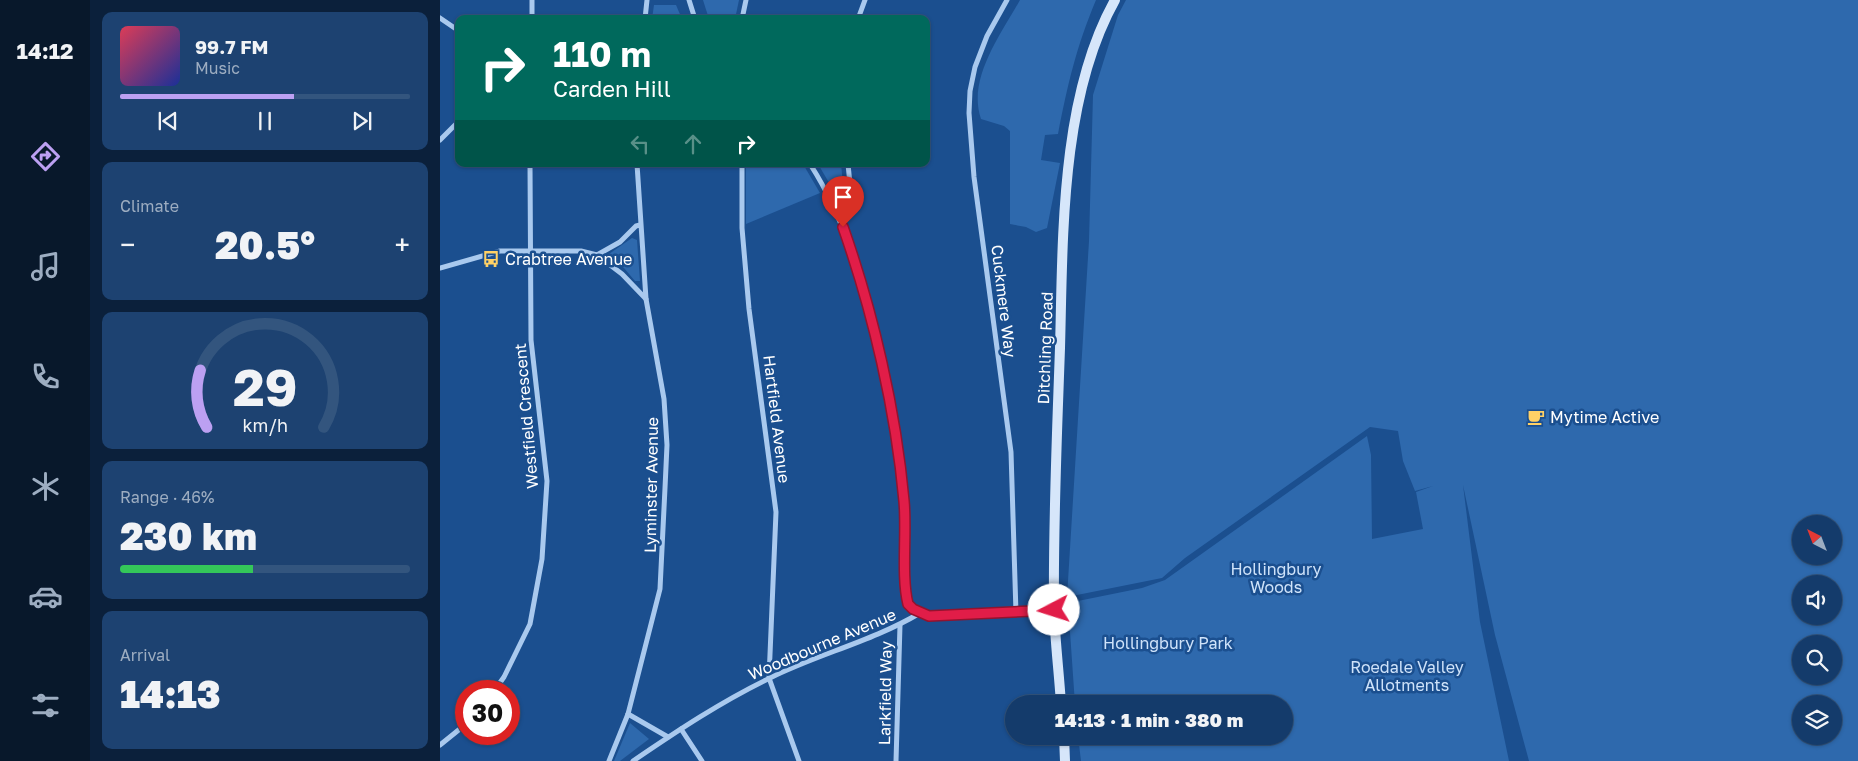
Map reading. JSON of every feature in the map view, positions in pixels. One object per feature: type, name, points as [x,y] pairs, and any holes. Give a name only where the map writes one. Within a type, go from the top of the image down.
[{"type":"street","points":[[532,0],[532,15]]},
{"type":"street","points":[[646,15],[647,0]]},
{"type":"street","points":[[689,0],[694,15]]},
{"type":"street","points":[[743,15],[746,0]]},
{"type":"street","points":[[860,15],[866,0]]},
{"type":"street","name":"Cuckmere Way","points":[[1007,0],[986,36],[975,66],[970,91],[969,113],[974,177],[1011,452],[1016,613]]},
{"type":"street","name":"Ditchling Road","points":[[1060,695],[1054,610],[1054,505],[1061,305],[1071,142],[1083,76],[1107,14],[1115,0]]},
{"type":"street","points":[[440,18],[455,28]]},
{"type":"street","points":[[440,140],[455,125]]},
{"type":"street","points":[[529,249],[530,167]]},
{"type":"street","name":"Lyminster Avenue","points":[[609,761],[628,714],[660,589],[667,445],[664,399],[646,298],[640,225],[638,167]]},
{"type":"street","name":"Hartfield Avenue","points":[[742,167],[742,228],[749,309],[776,512],[768,678]]},
{"type":"street","points":[[812,167],[839,216],[869,316],[890,408],[904,500],[906,598],[910,607],[929,616],[1054,610]]},
{"type":"street","points":[[839,216],[845,213],[852,204],[848,167]]},
{"type":"street","points":[[598,255],[620,242],[636,226],[640,225]]},
{"type":"street","points":[[440,268],[500,251],[529,249],[581,251],[598,255],[622,274],[646,298]]},
{"type":"street","name":"Westfield Crescent","points":[[502,680],[530,624],[542,559],[547,480],[531,340],[529,249]]},
{"type":"street","name":"Woodbourne Avenue","points":[[633,761],[681,729],[768,678],[816,657],[900,625],[920,613]]},
{"type":"street","name":"Larkfield Way","points":[[896,761],[900,625]]},
{"type":"street","points":[[768,678],[799,761]]},
{"type":"street","points":[[628,714],[668,737]]},
{"type":"street","points":[[681,729],[702,761]]},
{"type":"street","points":[[440,745],[455,733]]},
{"type":"street","points":[[1064,745],[1065,761]]},
{"type":"green space","points":[[703,0],[739,0],[736,15],[708,15]]},
{"type":"green space","points":[[1020,0],[1096,0],[1073,66],[1058,134],[1045,135],[1041,160],[1060,163],[1047,228],[1036,232],[1026,227],[1010,224],[1010,131],[1004,126],[981,119],[978,104],[982,73],[988,57]]},
{"type":"green space","points":[[1126,0],[1858,0],[1858,761],[1529,761],[1495,635],[1463,485],[1480,622],[1509,761],[1081,761],[1079,745],[1293,745],[1293,695],[1074,695],[1068,603],[1142,588],[1165,580],[1367,436],[1371,455],[1372,539],[1423,529],[1416,492],[1433,486],[1415,491],[1403,461],[1398,431],[1370,427],[1185,558],[1162,578],[1067,597],[1089,241],[1093,95],[1118,15]]},
{"type":"green space","points":[[654,5],[676,5],[680,15],[653,15]]},
{"type":"green space","points":[[746,167],[805,167],[820,193],[746,224]]},
{"type":"green space","points":[[820,167],[841,167],[845,204],[841,203]]},
{"type":"green space","points":[[632,238],[637,240],[640,281],[635,281],[624,268],[610,258],[609,254]]},
{"type":"green space","points":[[630,723],[649,739],[620,761],[614,761]]},
{"type":"place","name":"Crabtree Avenue","points":[[491,259]]},
{"type":"place","name":"Mytime Active","points":[[1536,417]]},
{"type":"route","points":[[843,227],[856,266],[869,316],[894,431],[904,500],[906,593],[908,604],[920,613],[929,616],[1054,610]]},
{"type":"park label","name":"Hollingbury Woods","points":[[1276,578]]},
{"type":"park label","name":"Hollingbury Park","points":[[1168,643]]},
{"type":"park label","name":"Roedale Valley Allotments","points":[[1407,676]]}]
